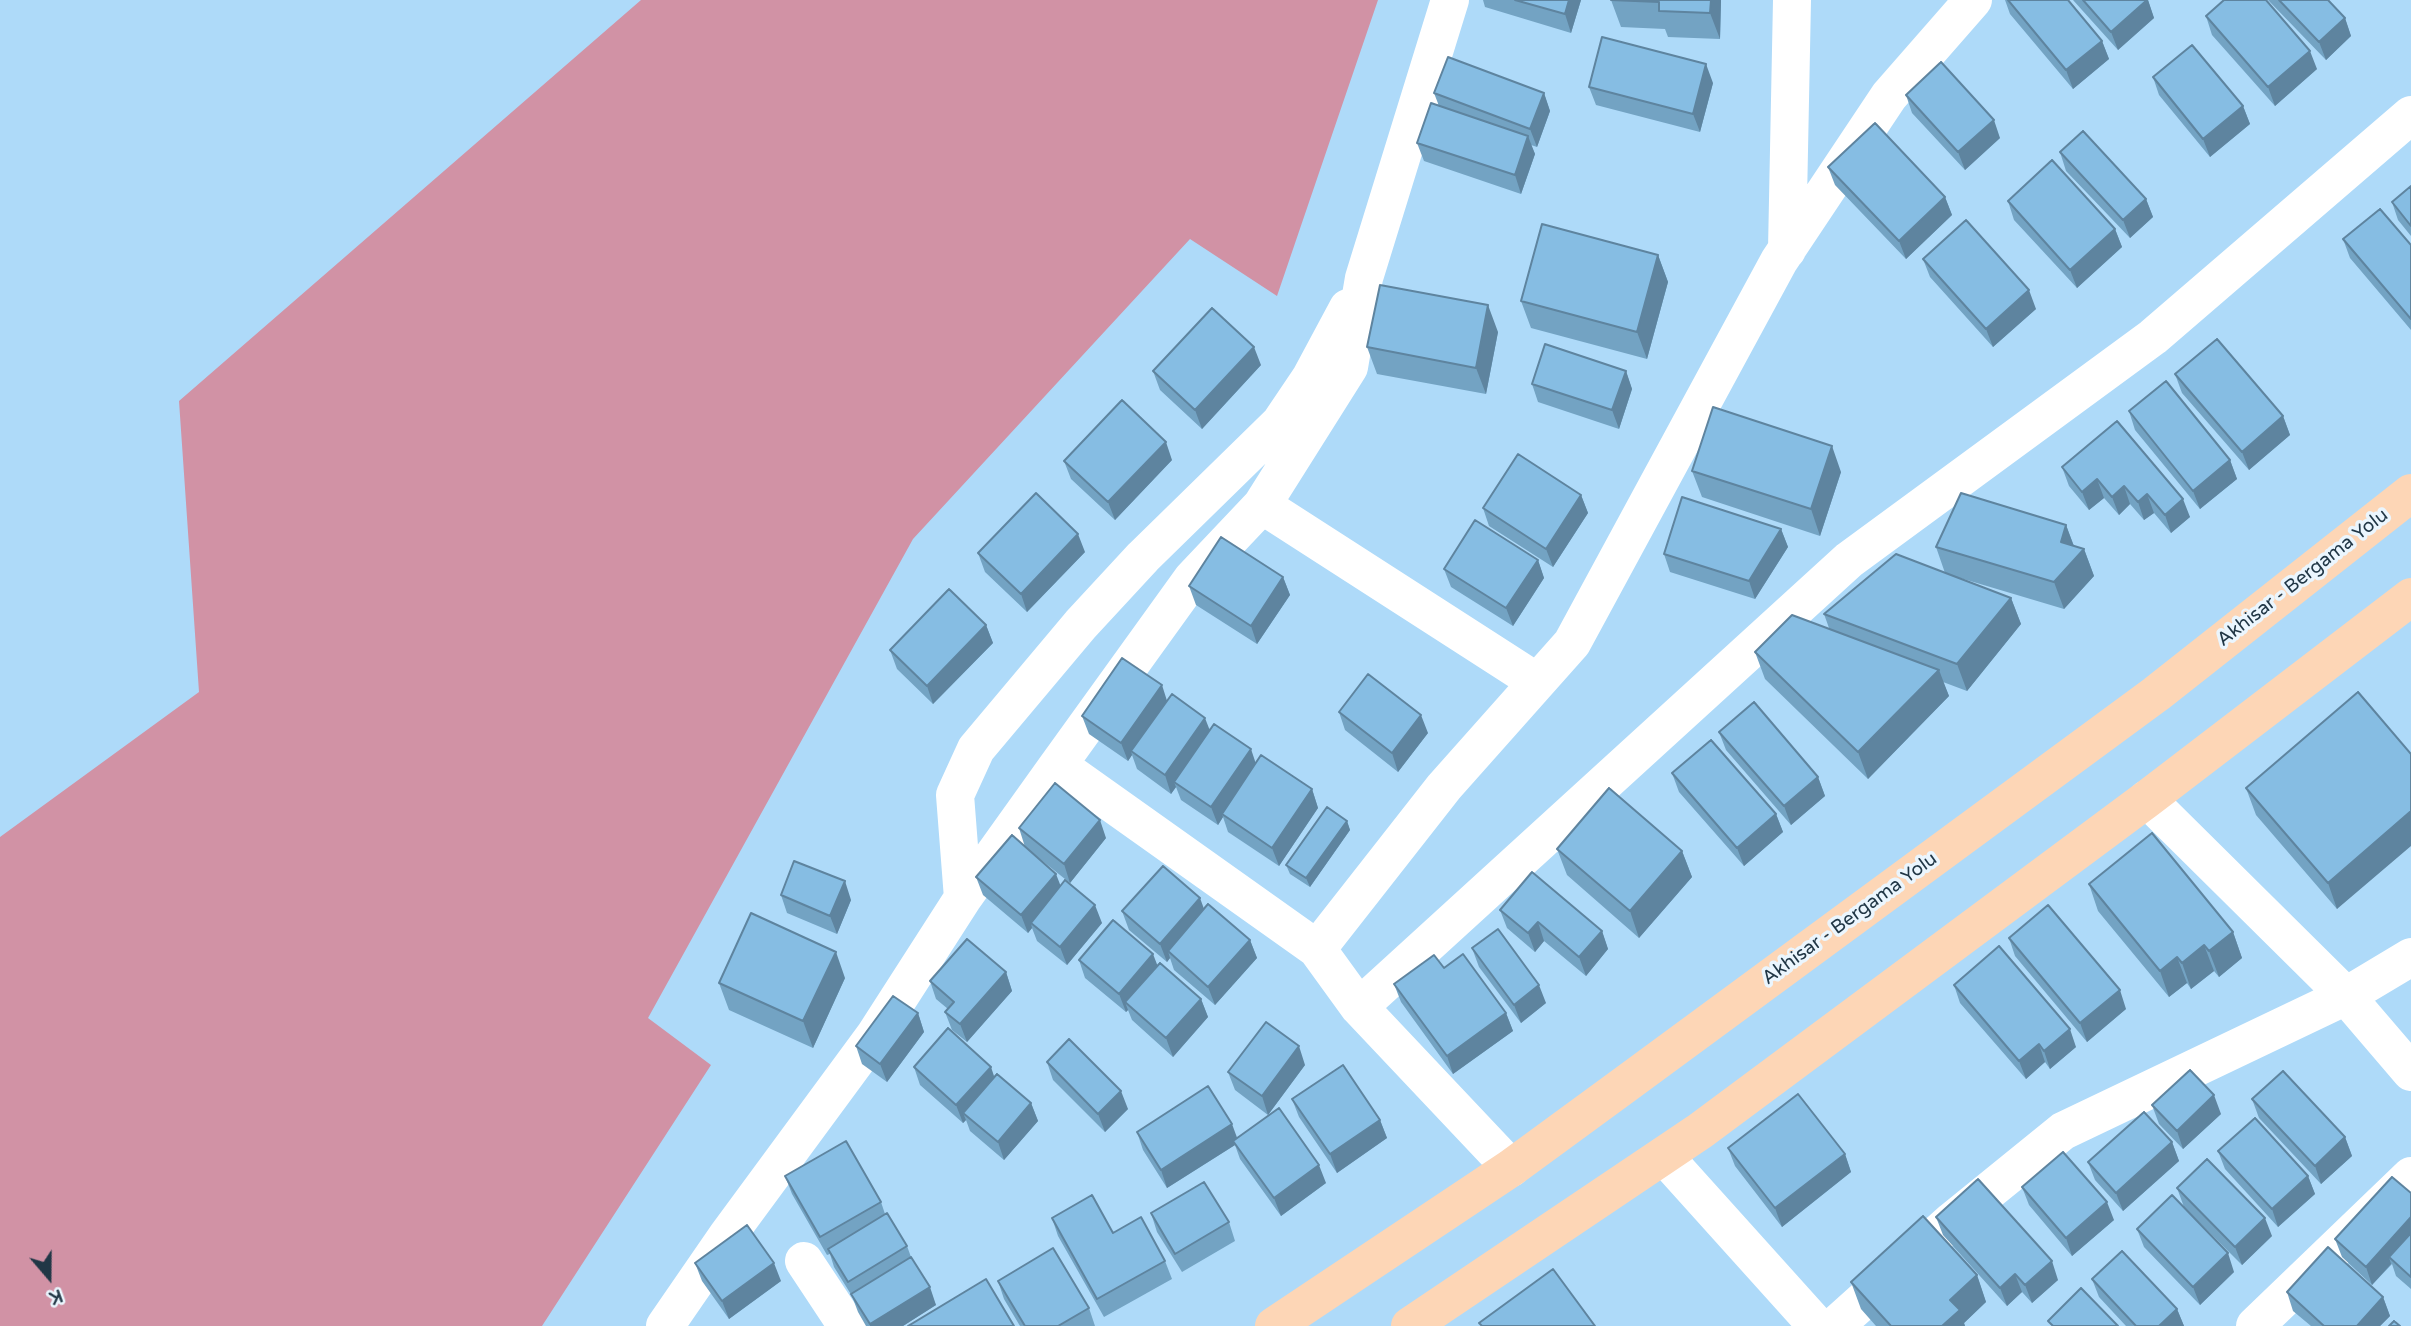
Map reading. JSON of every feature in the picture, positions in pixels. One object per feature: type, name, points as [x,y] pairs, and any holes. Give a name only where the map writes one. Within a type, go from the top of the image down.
[{"type":"main road","name":"Akhisar - Bergama Yolu","points":[[1274,1326],[1511,1168],[2156,694],[2411,493]]},
{"type":"main road","points":[[1410,1326],[1711,1123],[2147,799],[2411,597]]},
{"type":"street","points":[[665,1326],[727,1236],[874,1035],[963,898],[1192,579],[1262,505],[1349,367],[1364,278],[1450,0]]},
{"type":"street","points":[[1787,250],[1792,0]]},
{"type":"street","points":[[1317,949],[1444,787],[1572,643],[1787,250],[1889,96],[1973,0]]},
{"type":"street","points":[[1359,1007],[1849,560],[2153,337],[2411,115]]},
{"type":"street","points":[[963,898],[955,795],[976,749],[1090,614],[1143,557],[1280,423],[1311,377],[1364,278]]},
{"type":"street","points":[[1262,505],[1538,682]]},
{"type":"street","points":[[1058,765],[1317,949],[1359,1007],[1511,1168]]},
{"type":"street","points":[[2147,799],[2346,996],[2411,1072]]},
{"type":"street","points":[[1835,1326],[1952,1221],[2063,1131],[2346,996],[2411,957]]},
{"type":"street","points":[[1664,1156],[1817,1326]]},
{"type":"street","points":[[2255,1326],[2411,1176]]},
{"type":"street","points":[[804,1261],[847,1326]]},
{"type":"shaded area","points":[[641,0],[1378,0],[1277,296],[1190,239],[913,539],[648,1018],[711,1065],[542,1326],[0,1326],[0,837],[199,692],[179,401]]},
{"type":"building","points":[[1515,0],[1569,0],[1565,14]]},
{"type":"building","points":[[1611,0],[1711,0],[1710,13],[1659,11],[1659,2]]},
{"type":"building","points":[[2008,0],[2068,0],[2102,41],[2066,70]]},
{"type":"building","points":[[2083,0],[2147,0],[2111,32]]},
{"type":"building","points":[[2224,0],[2266,0],[2310,51],[2268,87],[2206,16]]},
{"type":"building","points":[[2279,0],[2328,0],[2345,18],[2319,42]]},
{"type":"building","points":[[1602,37],[1706,64],[1693,114],[1589,87]]},
{"type":"building","points":[[2192,45],[2243,106],[2203,139],[2153,77]]},
{"type":"building","points":[[1448,57],[1544,93],[1530,129],[1434,93]]},
{"type":"building","points":[[1941,62],[1994,120],[1958,152],[1906,95]]},
{"type":"building","points":[[1431,103],[1528,136],[1515,175],[1417,143]]},
{"type":"building","points":[[1875,123],[1945,197],[1899,241],[1828,167]]},
{"type":"building","points":[[2083,131],[2146,199],[2123,220],[2060,152]]},
{"type":"building","points":[[2052,160],[2115,229],[2070,270],[2008,201]]},
{"type":"building","points":[[2411,186],[2411,226],[2392,202]]},
{"type":"building","points":[[2380,209],[2411,245],[2411,319],[2343,239]]},
{"type":"building","points":[[1966,220],[2029,290],[1986,329],[1923,259]]},
{"type":"building","points":[[1542,224],[1658,255],[1637,332],[1521,301]]},
{"type":"building","points":[[1380,285],[1488,305],[1476,368],[1367,347]]},
{"type":"building","points":[[1212,308],[1254,347],[1195,410],[1153,371]]},
{"type":"building","points":[[2217,339],[2283,416],[2242,452],[2175,374]]},
{"type":"building","points":[[1545,344],[1626,371],[1612,410],[1532,384]]},
{"type":"building","points":[[2166,381],[2230,460],[2193,491],[2129,411]]},
{"type":"building","points":[[1122,400],[1166,442],[1108,502],[1064,461]]},
{"type":"building","points":[[1713,407],[1832,446],[1811,509],[1692,471]]},
{"type":"building","points":[[2117,421],[2183,499],[2165,515],[2147,494],[2138,502],[2124,486],[2112,497],[2097,479],[2082,492],[2062,467]]},
{"type":"building","points":[[1518,454],[1581,495],[1546,549],[1483,508]]},
{"type":"building","points":[[1036,493],[1078,534],[1021,594],[978,553]]},
{"type":"building","points":[[1961,493],[2066,525],[2061,542],[2084,549],[2054,582],[1936,547]]},
{"type":"building","points":[[1682,497],[1781,529],[1749,581],[1664,554]]},
{"type":"building","points":[[1475,520],[1538,560],[1506,608],[1444,569]]},
{"type":"building","points":[[1221,537],[1283,577],[1251,626],[1189,586]]},
{"type":"building","points":[[1896,554],[2011,598],[1957,664],[1824,614]]},
{"type":"building","points":[[949,589],[986,625],[927,686],[890,650]]},
{"type":"building","points":[[1792,615],[1939,670],[1858,752],[1755,652]]},
{"type":"building","points":[[1122,658],[1162,685],[1121,743],[1082,716]]},
{"type":"building","points":[[1368,674],[1421,715],[1392,753],[1339,712]]},
{"type":"building","points":[[2358,692],[2411,754],[2411,811],[2328,883],[2246,788]]},
{"type":"building","points":[[1172,694],[1205,718],[1165,775],[1131,751]]},
{"type":"building","points":[[1754,702],[1818,777],[1784,806],[1719,732]]},
{"type":"building","points":[[1214,724],[1251,749],[1211,807],[1174,782]]},
{"type":"building","points":[[1711,740],[1776,814],[1737,848],[1672,773]]},
{"type":"building","points":[[1261,755],[1312,789],[1272,848],[1222,814]]},
{"type":"building","points":[[1055,783],[1100,820],[1064,864],[1019,828]]},
{"type":"building","points":[[1609,788],[1682,851],[1630,911],[1557,849]]},
{"type":"building","points":[[1327,807],[1347,821],[1306,878],[1286,865]]},
{"type":"building","points":[[2152,833],[2233,932],[2209,951],[2204,945],[2182,963],[2177,957],[2160,971],[2089,884]]},
{"type":"building","points":[[1012,835],[1056,874],[1021,915],[976,877]]},
{"type":"building","points":[[794,861],[845,881],[830,916],[781,895]]},
{"type":"building","points":[[1163,866],[1200,898],[1160,944],[1122,911]]},
{"type":"building","points":[[1532,872],[1602,931],[1579,957],[1538,922],[1528,933],[1500,910]]},
{"type":"building","points":[[1065,880],[1095,905],[1060,947],[1031,923]]},
{"type":"building","points":[[1208,904],[1250,940],[1208,987],[1168,951]]},
{"type":"building","points":[[2048,905],[2120,990],[2080,1023],[2009,938]]},
{"type":"building","points":[[751,913],[836,952],[803,1021],[719,983]]},
{"type":"building","points":[[1113,920],[1153,954],[1119,994],[1079,960]]},
{"type":"building","points":[[1498,929],[1539,985],[1514,1005],[1472,948]]},
{"type":"building","points":[[967,939],[1006,972],[960,1024],[945,1012],[954,1002],[930,981]]},
{"type":"building","points":[[1999,946],[2070,1029],[2044,1051],[2039,1044],[2019,1061],[1954,985]]},
{"type":"building","points":[[1463,954],[1506,1013],[1447,1056],[1394,984],[1434,955],[1444,968]]},
{"type":"building","points":[[1160,963],[1201,999],[1166,1038],[1125,1002]]},
{"type":"building","points":[[893,996],[918,1013],[880,1064],[856,1046]]},
{"type":"building","points":[[1266,1022],[1299,1046],[1262,1096],[1228,1072]]},
{"type":"building","points":[[948,1028],[991,1067],[956,1105],[914,1067]]},
{"type":"building","points":[[1069,1039],[1121,1091],[1098,1114],[1047,1062]]},
{"type":"building","points":[[1343,1065],[1380,1120],[1330,1154],[1292,1099]]},
{"type":"building","points":[[2190,1070],[2214,1095],[2177,1131],[2152,1105]]},
{"type":"building","points":[[2283,1071],[2345,1137],[2315,1166],[2252,1099]]},
{"type":"building","points":[[997,1074],[1031,1103],[998,1142],[963,1113]]},
{"type":"building","points":[[1208,1086],[1232,1124],[1161,1170],[1137,1132]]},
{"type":"building","points":[[1798,1094],[1845,1154],[1775,1208],[1728,1148]]},
{"type":"building","points":[[1279,1108],[1319,1165],[1274,1198],[1233,1141]]},
{"type":"building","points":[[2144,1112],[2172,1142],[2116,1193],[2088,1162]]},
{"type":"building","points":[[2255,1118],[2308,1176],[2272,1209],[2218,1151]]},
{"type":"building","points":[[846,1141],[881,1202],[820,1237],[785,1176]]},
{"type":"building","points":[[2063,1152],[2107,1202],[2066,1238],[2022,1187]]},
{"type":"building","points":[[2207,1159],[2265,1218],[2235,1247],[2177,1188]]},
{"type":"building","points":[[2392,1177],[2411,1193],[2411,1217],[2366,1267],[2335,1239]]},
{"type":"building","points":[[1978,1179],[2052,1261],[2025,1285],[2015,1274],[2000,1288],[1936,1217]]},
{"type":"building","points":[[1204,1182],[1229,1222],[1175,1254],[1151,1213]]},
{"type":"building","points":[[1092,1195],[1113,1233],[1141,1217],[1165,1261],[1097,1299],[1052,1218]]},
{"type":"building","points":[[2172,1195],[2228,1253],[2193,1287],[2137,1229]]},
{"type":"building","points":[[887,1213],[907,1246],[848,1282],[828,1249]]},
{"type":"building","points":[[1923,1216],[1977,1275],[1950,1300],[1960,1310],[1942,1326],[1891,1326],[1851,1282]]},
{"type":"building","points":[[747,1225],[774,1263],[722,1301],[695,1263]]},
{"type":"building","points":[[2411,1233],[2411,1277],[2389,1257]]},
{"type":"building","points":[[2328,1247],[2383,1297],[2357,1326],[2324,1326],[2287,1292]]},
{"type":"building","points":[[1053,1248],[1089,1308],[1058,1326],[1025,1326],[998,1281]]},
{"type":"building","points":[[2122,1251],[2177,1309],[2159,1326],[2136,1326],[2092,1279]]},
{"type":"building","points":[[911,1257],[930,1287],[870,1324],[851,1294]]},
{"type":"building","points":[[1553,1269],[1595,1326],[1482,1326],[1479,1323]]},
{"type":"building","points":[[986,1279],[1014,1326],[908,1326]]},
{"type":"building","points":[[2081,1288],[2118,1326],[2053,1326],[2048,1321]]}]
